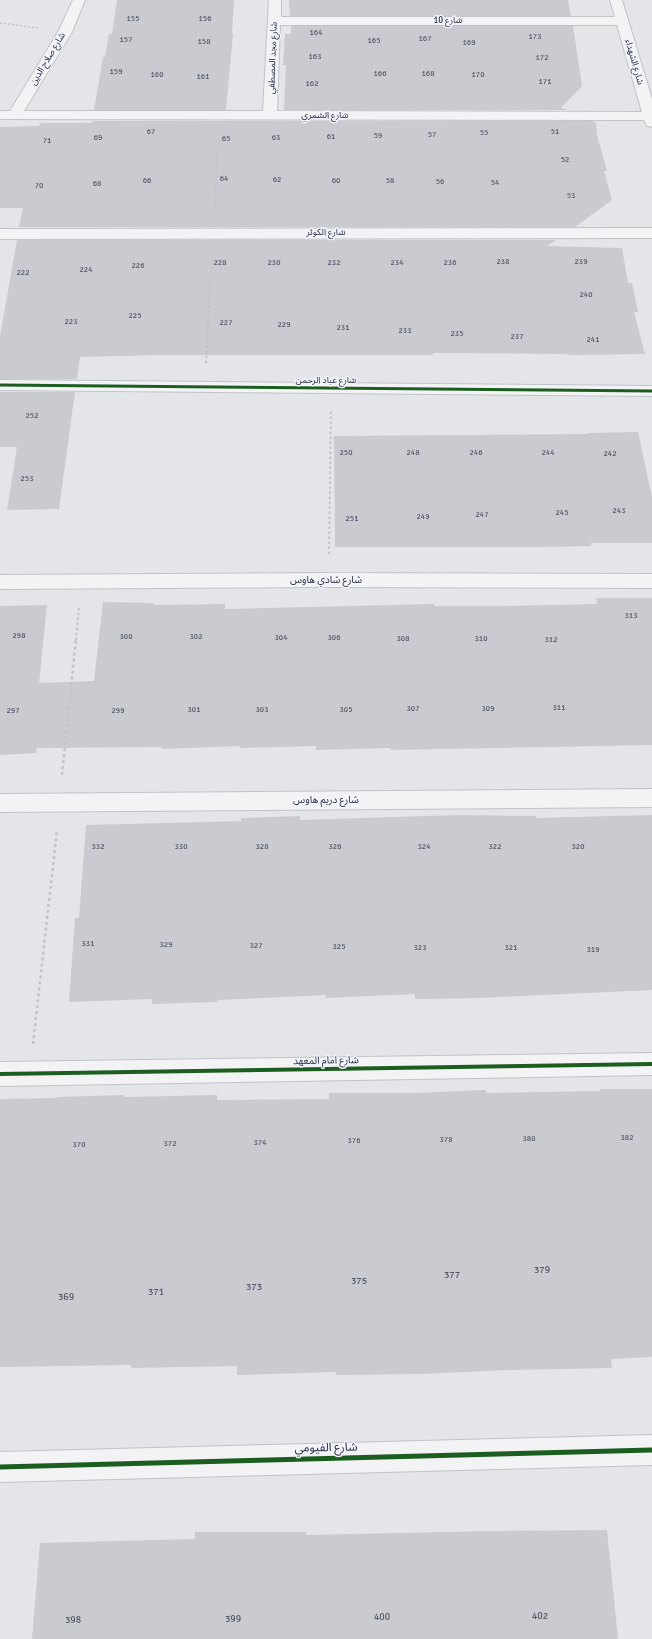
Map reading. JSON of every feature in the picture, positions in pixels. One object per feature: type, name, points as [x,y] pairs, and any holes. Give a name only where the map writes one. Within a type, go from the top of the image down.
[{"type":"street","name":"شارع صلاح الدين","points":[[7,115],[65,32],[79,0]]},
{"type":"street","name":"شارع مجد المصطفي","points":[[270,116],[275,0]]},
{"type":"street","name":"شارع الشهداء","points":[[616,0],[651,120]]},
{"type":"street","name":"شارع 10","points":[[274,21],[622,21]]},
{"type":"street","name":"شارع الشمري","points":[[7,115],[651,120]]},
{"type":"street","name":"شارع الكوثر","points":[[0,234],[652,233]]},
{"type":"street","name":"شارع عباد الرحمن","points":[[0,385],[652,391]]},
{"type":"street","name":"شارع شادي هاوس","points":[[0,582],[328,580],[652,581]]},
{"type":"street","name":"شارع دريم هاوس","points":[[0,803],[652,798]]},
{"type":"street","name":"شارع امام المعهد","points":[[0,1074],[652,1064]]},
{"type":"street","name":"شارع الفيومي","points":[[0,1467],[652,1450]]},
{"type":"path","points":[[0,23],[65,32]]},
{"type":"path","points":[[328,580],[331,389]]},
{"type":"building","points":[[117,0],[234,0],[233,34],[226,110],[94,110],[103,57],[105,57],[109,34],[112,34]]},
{"type":"building","points":[[289,0],[568,0],[571,16],[290,16]]},
{"type":"building","points":[[291,26],[573,26],[582,86],[561,108],[568,110],[284,110],[286,65],[283,65],[285,34],[291,34]]},
{"type":"building","points":[[93,121],[593,121],[596,123],[597,135],[607,171],[604,171],[612,200],[575,227],[19,227],[23,208],[0,208],[0,127],[39,126],[40,123],[92,123]]},
{"type":"building","points":[[17,240],[556,240],[547,246],[622,248],[628,283],[632,283],[638,312],[634,312],[645,354],[569,355],[433,353],[433,355],[161,355],[80,357],[77,379],[0,379],[0,336]]},
{"type":"building","points":[[0,392],[75,392],[59,509],[7,510],[17,447],[0,447]]},
{"type":"building","points":[[638,432],[652,497],[652,543],[591,543],[591,546],[542,547],[335,547],[334,436],[587,434]]},
{"type":"building","points":[[596,598],[652,598],[652,745],[391,750],[391,748],[316,750],[316,746],[239,748],[240,746],[162,749],[162,747],[37,748],[36,753],[0,755],[0,606],[47,605],[39,683],[94,681],[103,602],[154,603],[154,605],[225,604],[225,609],[434,604],[434,606],[506,606],[597,604]]},
{"type":"building","points":[[458,815],[536,816],[536,818],[652,815],[652,990],[478,998],[415,999],[415,994],[326,998],[326,995],[217,1000],[217,1002],[152,1004],[152,999],[69,1002],[75,918],[79,918],[86,825],[241,821],[241,818],[300,816],[300,820]]},
{"type":"building","points":[[600,1089],[652,1089],[652,1357],[611,1359],[612,1368],[509,1370],[419,1374],[336,1375],[336,1372],[237,1375],[237,1366],[131,1368],[131,1365],[0,1367],[0,1099],[124,1095],[124,1097],[217,1095],[217,1100],[329,1099],[329,1093],[416,1093],[486,1090],[486,1093],[600,1091]]},
{"type":"building","points":[[607,1530],[618,1639],[32,1639],[40,1543],[195,1539],[195,1532],[306,1532],[306,1535]]},
{"type":"cycle path","points":[[0,385],[652,391]]},
{"type":"cycle path","points":[[0,1074],[652,1064]]},
{"type":"cycle path","points":[[0,1467],[652,1450]]}]
